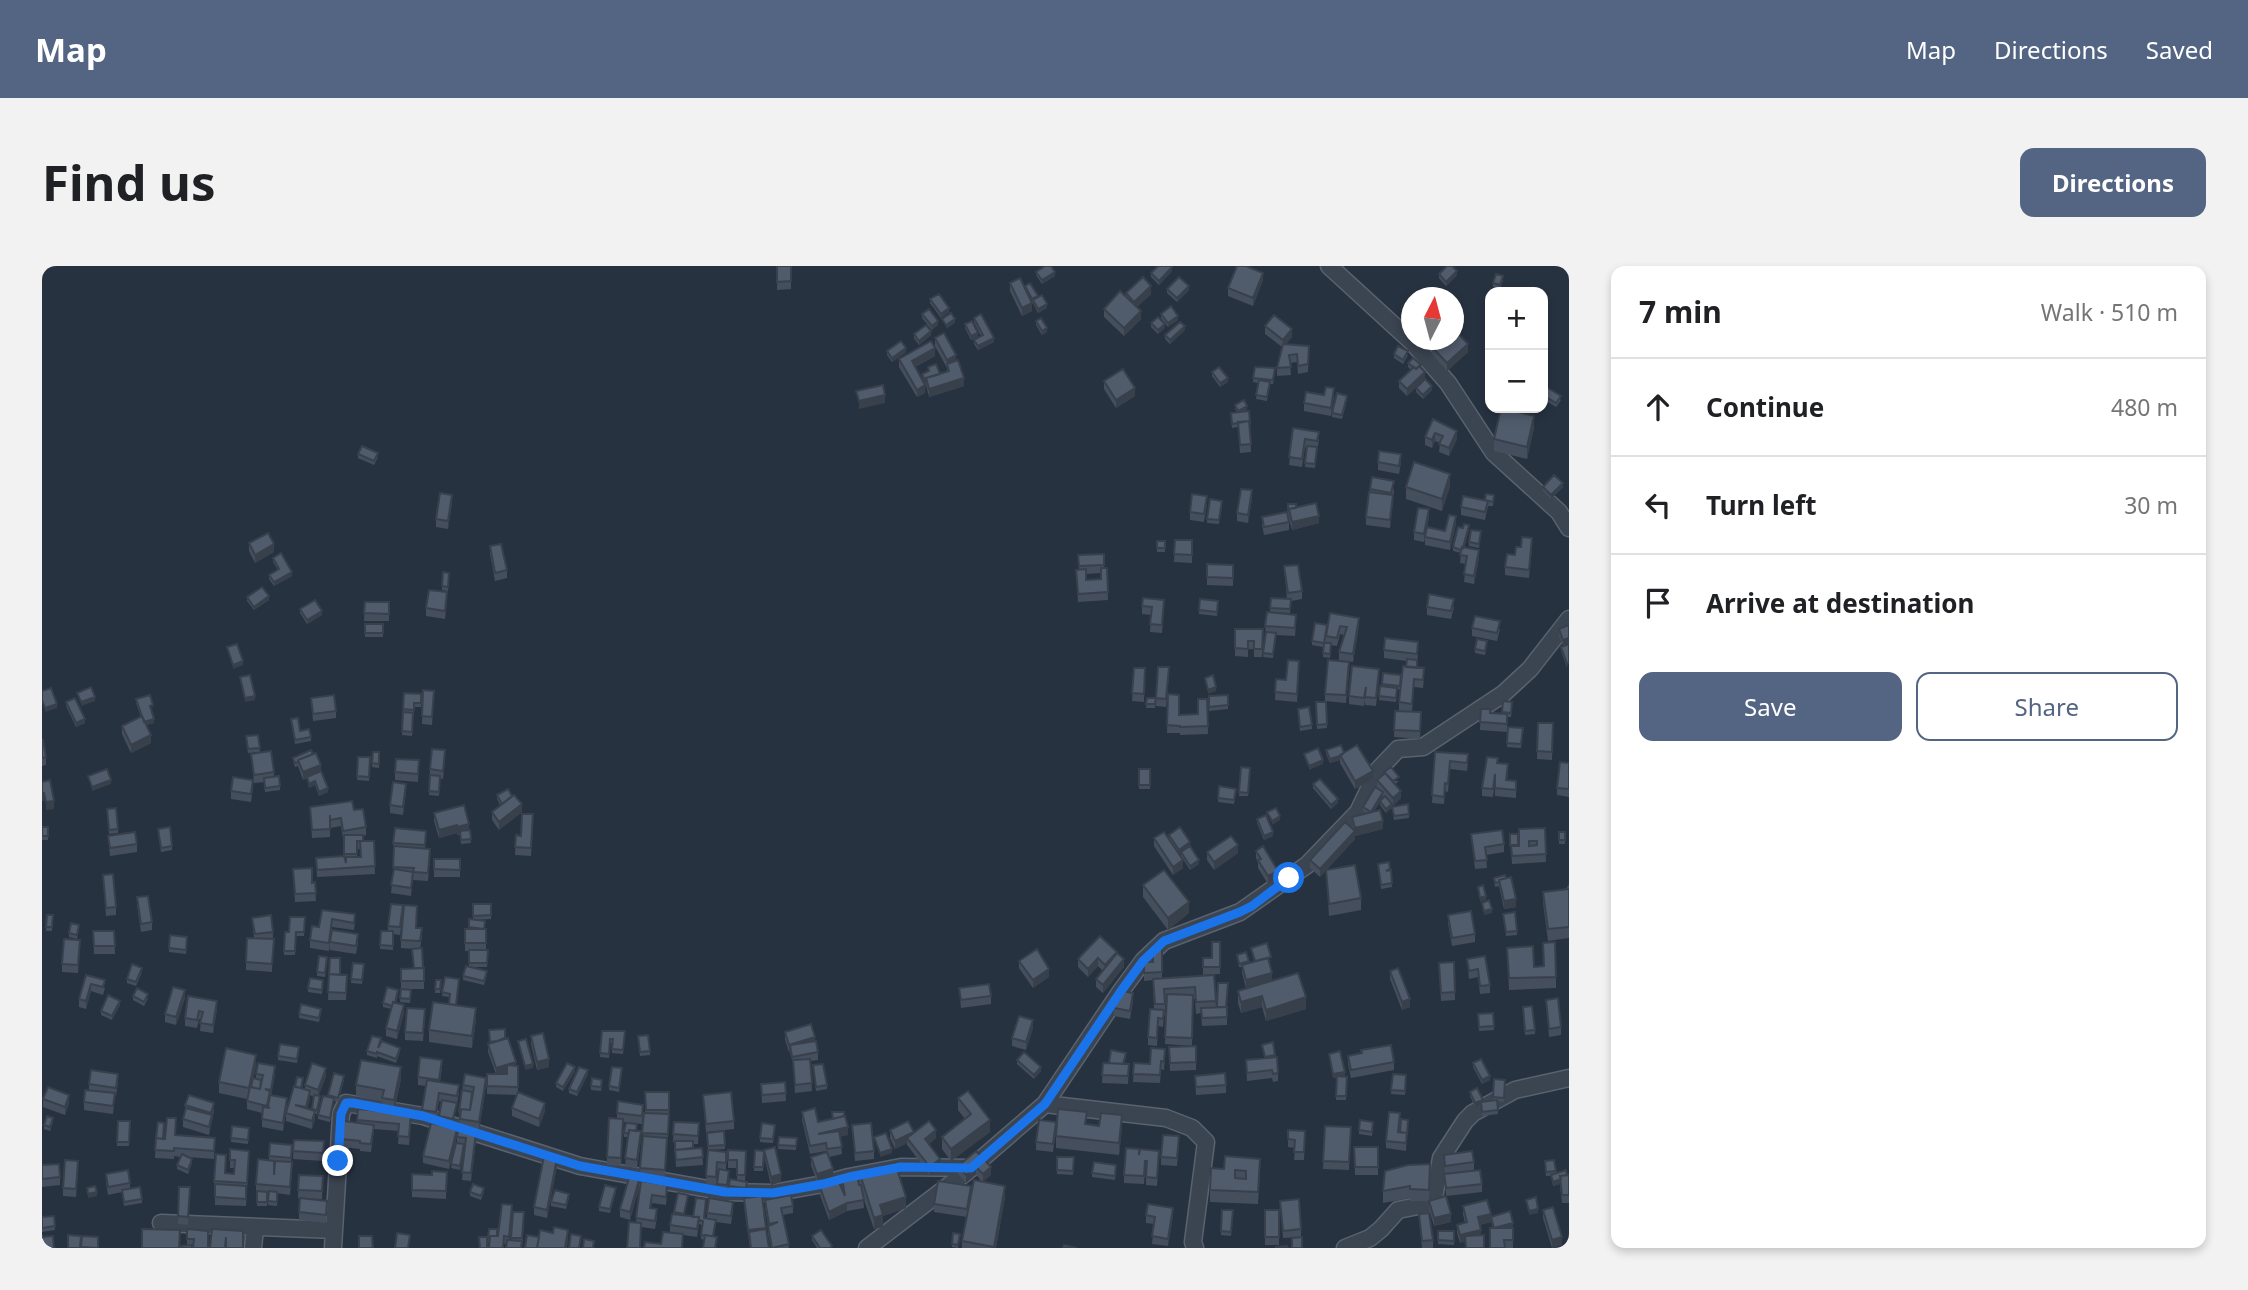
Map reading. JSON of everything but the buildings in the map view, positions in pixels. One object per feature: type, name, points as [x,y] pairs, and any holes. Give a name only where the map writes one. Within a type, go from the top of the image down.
[{"type":"street","points":[[1329,266],[1412,342],[1448,383],[1494,453],[1559,512],[1569,528]]},
{"type":"street","points":[[867,1248],[971,1168],[1045,1104],[1121,991],[1143,961],[1164,941],[1252,906],[1307,865],[1358,811],[1378,769],[1398,749],[1423,747],[1503,694],[1530,669],[1569,619]]},
{"type":"street","points":[[1345,1248],[1370,1238],[1381,1230],[1398,1210],[1433,1203],[1441,1158],[1473,1113],[1515,1090],[1569,1078]]},
{"type":"street","points":[[332,1248],[341,1114],[346,1103],[423,1116],[580,1166],[725,1192],[773,1193],[901,1167],[971,1168]]},
{"type":"street","points":[[1045,1104],[1166,1118],[1192,1128],[1206,1142],[1193,1242],[1195,1248]]},
{"type":"street","points":[[161,1223],[334,1230]]},
{"type":"street","points":[[254,1248],[255,1228]]},
{"type":"route","points":[[338,1161],[341,1114],[346,1103],[353,1103],[423,1116],[580,1166],[725,1192],[773,1193],[901,1167],[971,1168],[1045,1104],[1121,991],[1143,961],[1164,941],[1252,906],[1289,878]]}]
